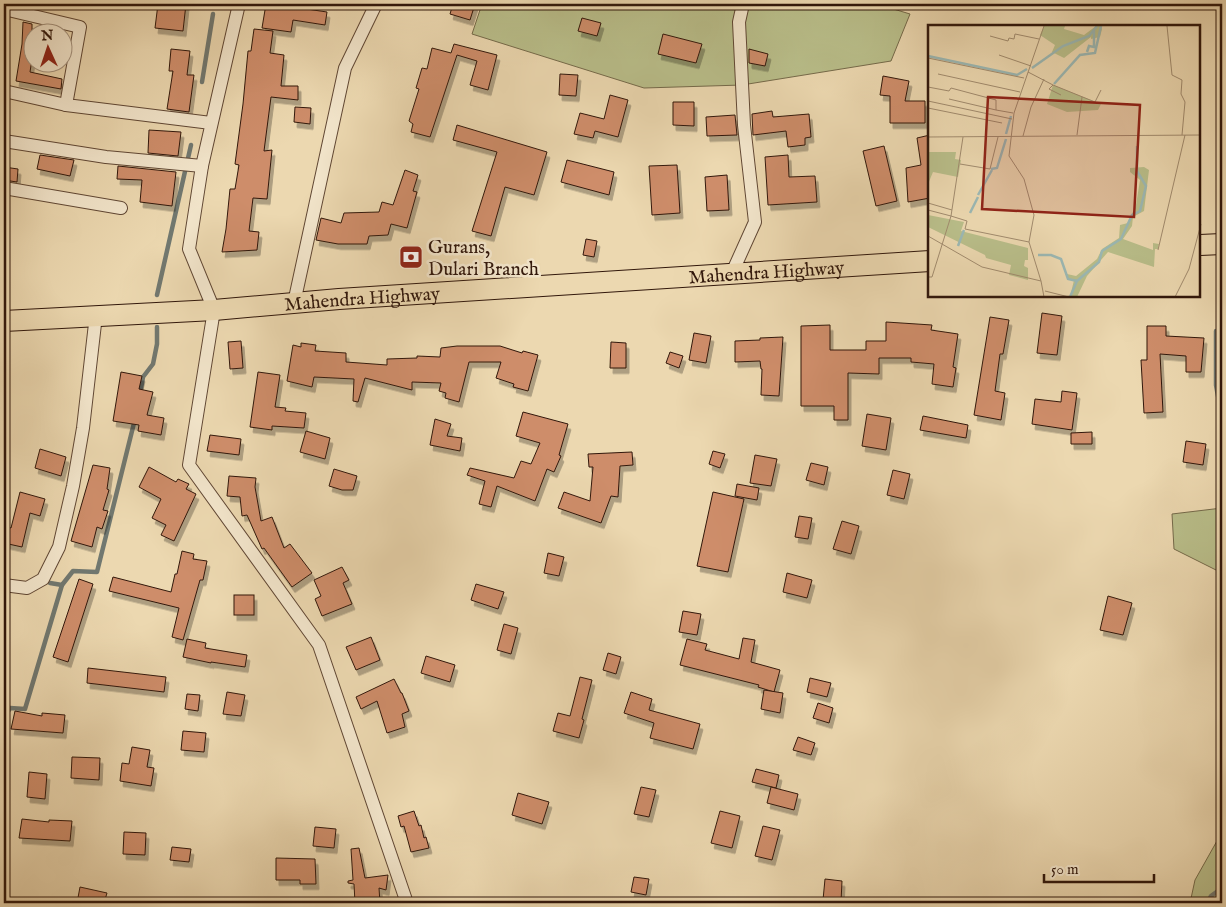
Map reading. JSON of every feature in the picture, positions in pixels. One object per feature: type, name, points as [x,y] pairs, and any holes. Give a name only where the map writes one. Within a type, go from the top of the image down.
[{"type":"highway","points":[[1201,245],[1222,244]]},
{"type":"highway","name":"Mahendra Highway","points":[[4,321],[214,310],[732,273],[928,261]]},
{"type":"street","points":[[239,4],[202,166],[190,249],[214,310],[189,465],[319,645],[407,903]]},
{"type":"street","points":[[294,303],[345,68],[376,4]]},
{"type":"street","points":[[732,273],[755,222],[744,125],[739,22],[743,4]]},
{"type":"street","points":[[4,9],[80,27],[66,105]]},
{"type":"street","points":[[4,91],[66,105],[211,123]]},
{"type":"street","points":[[4,142],[106,157],[202,166]]},
{"type":"street","points":[[4,188],[121,208]]},
{"type":"street","points":[[4,584],[27,588],[43,579],[59,547],[83,428],[96,315]]},
{"type":"green space","points":[[482,4],[877,4],[910,14],[891,61],[742,85],[644,88],[472,34]]},
{"type":"green space","points":[[1222,508],[1222,573],[1174,549],[1172,514]]},
{"type":"green space","points":[[1222,832],[1222,901],[1220,903],[1190,903],[1195,880]]},
{"type":"building","points":[[158,4],[186,4],[183,31],[155,28]]},
{"type":"building","points":[[266,4],[294,4],[293,7],[327,12],[325,25],[293,20],[291,32],[262,28]]},
{"type":"building","points":[[453,4],[475,4],[470,20],[450,14]]},
{"type":"building","points":[[582,18],[601,23],[597,36],[578,31]]},
{"type":"building","points":[[254,29],[273,31],[270,53],[284,55],[281,86],[298,86],[298,100],[271,97],[264,151],[272,150],[267,199],[253,198],[249,231],[259,232],[257,250],[222,252],[230,189],[235,189],[239,165],[235,164],[248,51],[251,51]]},
{"type":"building","points":[[663,34],[702,44],[696,63],[658,54]]},
{"type":"building","points":[[22,44],[22,72],[62,79],[61,89],[16,81]]},
{"type":"building","points":[[454,44],[497,55],[488,90],[470,85],[477,61],[457,55],[430,137],[411,132],[413,124],[409,121],[419,89],[416,88],[422,68],[427,69],[432,48],[451,53]]},
{"type":"building","points":[[171,49],[190,51],[187,75],[194,75],[189,112],[167,109],[173,71],[169,71]]},
{"type":"building","points":[[749,49],[768,54],[765,66],[749,63]]},
{"type":"building","points":[[560,74],[578,75],[576,96],[559,95]]},
{"type":"building","points":[[883,76],[909,81],[905,101],[925,101],[925,123],[890,123],[890,96],[880,95]]},
{"type":"building","points":[[610,95],[628,100],[618,137],[595,131],[593,138],[574,134],[580,113],[604,119]]},
{"type":"building","points":[[673,102],[694,102],[694,126],[673,125]]},
{"type":"building","points":[[295,107],[311,108],[310,124],[294,122]]},
{"type":"building","points":[[772,111],[773,117],[809,114],[811,137],[805,138],[805,145],[788,147],[786,131],[753,135],[752,114]]},
{"type":"building","points":[[735,115],[737,135],[707,136],[706,117]]},
{"type":"building","points":[[457,125],[547,152],[534,195],[505,187],[491,236],[472,231],[497,152],[453,140]]},
{"type":"building","points":[[149,130],[181,132],[178,156],[148,153]]},
{"type":"building","points":[[928,135],[928,198],[908,202],[906,168],[921,165],[917,138]]},
{"type":"building","points":[[884,146],[897,201],[876,206],[863,151]]},
{"type":"building","points":[[40,155],[74,160],[70,176],[37,169]]},
{"type":"building","points":[[788,155],[789,177],[815,176],[817,202],[768,205],[765,157]]},
{"type":"building","points":[[567,160],[614,172],[609,195],[561,182]]},
{"type":"building","points":[[677,165],[680,213],[652,215],[649,166]]},
{"type":"building","points":[[118,166],[176,172],[172,206],[140,202],[142,180],[117,179]]},
{"type":"building","points":[[4,167],[18,169],[17,182],[4,180]]},
{"type":"building","points":[[405,170],[418,175],[413,191],[417,192],[407,228],[391,224],[388,235],[369,236],[367,244],[338,244],[316,240],[321,218],[341,223],[344,213],[379,212],[382,202],[393,205]]},
{"type":"building","points":[[727,175],[729,210],[707,211],[705,177]]},
{"type":"building","points":[[586,239],[597,241],[594,257],[583,255]]},
{"type":"building","points":[[1042,313],[1062,316],[1057,355],[1037,353]]},
{"type":"building","points":[[990,317],[1009,320],[1003,354],[1000,354],[995,391],[1005,393],[1001,420],[974,415]]},
{"type":"building","points":[[886,322],[932,325],[931,330],[958,334],[953,367],[956,368],[953,387],[932,384],[934,364],[911,362],[911,358],[879,358],[879,374],[848,373],[848,420],[834,420],[834,406],[801,406],[801,326],[830,325],[830,350],[866,350],[866,341],[886,341]]},
{"type":"building","points":[[1147,326],[1166,326],[1166,336],[1204,338],[1201,372],[1186,372],[1186,356],[1160,354],[1163,412],[1144,413],[1141,360],[1147,360]]},
{"type":"building","points":[[694,333],[711,336],[706,363],[689,360]]},
{"type":"building","points":[[783,337],[779,396],[761,395],[762,369],[760,361],[735,362],[735,341]]},
{"type":"building","points":[[241,341],[243,368],[230,369],[228,342]]},
{"type":"building","points":[[611,342],[626,343],[626,368],[610,368]]},
{"type":"building","points":[[301,343],[316,345],[315,351],[346,353],[346,362],[387,365],[387,359],[417,358],[417,356],[440,357],[441,348],[457,346],[500,346],[522,353],[523,351],[538,355],[528,391],[513,387],[514,384],[496,378],[501,362],[469,362],[459,402],[445,398],[446,393],[439,391],[441,383],[412,382],[412,390],[365,378],[358,402],[353,401],[354,379],[314,377],[312,387],[287,381],[293,345],[301,347]]},
{"type":"building","points":[[670,352],[683,356],[679,368],[666,363]]},
{"type":"building","points":[[121,372],[142,376],[139,389],[153,392],[147,415],[164,418],[161,435],[138,431],[139,425],[113,421]]},
{"type":"building","points":[[258,372],[280,375],[275,407],[286,408],[285,411],[306,413],[304,428],[272,426],[272,430],[250,427]]},
{"type":"building","points":[[1062,391],[1077,393],[1072,430],[1032,424],[1035,399],[1061,402]]},
{"type":"building","points":[[523,412],[568,424],[559,455],[561,456],[554,472],[547,469],[535,501],[497,486],[491,507],[479,504],[485,481],[467,475],[470,468],[514,478],[521,461],[531,464],[540,443],[516,436]]},
{"type":"building","points":[[867,414],[891,418],[886,450],[862,446]]},
{"type":"building","points":[[923,416],[968,425],[966,438],[920,430]]},
{"type":"building","points":[[435,419],[451,424],[447,436],[462,438],[460,451],[430,445]]},
{"type":"building","points":[[306,431],[330,438],[325,459],[300,452]]},
{"type":"building","points":[[1092,432],[1092,444],[1071,444],[1071,433]]},
{"type":"building","points":[[210,435],[241,439],[239,455],[207,451]]},
{"type":"building","points":[[1186,441],[1206,444],[1203,465],[1183,462]]},
{"type":"building","points":[[40,449],[66,457],[61,476],[35,468]]},
{"type":"building","points":[[713,451],[725,454],[720,468],[709,464]]},
{"type":"building","points":[[632,452],[633,465],[620,466],[618,497],[611,496],[601,523],[558,508],[564,492],[590,501],[593,467],[589,467],[588,454]]},
{"type":"building","points":[[755,455],[777,459],[771,486],[750,483]]},
{"type":"building","points":[[811,463],[828,467],[824,485],[806,480]]},
{"type":"building","points":[[93,465],[110,468],[107,489],[109,490],[103,510],[108,511],[102,529],[97,527],[92,547],[71,541]]},
{"type":"building","points":[[149,467],[176,482],[178,479],[189,484],[186,489],[196,494],[174,541],[161,535],[166,525],[152,518],[161,499],[139,487]]},
{"type":"building","points":[[334,469],[357,476],[353,490],[342,490],[329,486]]},
{"type":"building","points":[[893,470],[910,474],[904,499],[887,495]]},
{"type":"building","points":[[229,476],[256,478],[255,487],[261,521],[272,517],[284,548],[290,544],[312,573],[292,587],[264,548],[262,549],[247,515],[242,516],[240,497],[227,496]]},
{"type":"building","points":[[737,484],[759,488],[757,500],[735,496]]},
{"type":"building","points":[[20,492],[45,499],[40,516],[30,513],[22,547],[4,543],[4,526],[11,528]]},
{"type":"building","points":[[713,492],[744,499],[728,572],[697,566]]},
{"type":"building","points":[[799,516],[812,518],[808,539],[795,537]]},
{"type":"building","points":[[842,521],[859,526],[851,554],[833,549]]},
{"type":"building","points":[[182,551],[194,554],[193,559],[207,561],[203,580],[200,580],[183,640],[172,637],[179,608],[109,591],[113,577],[171,592]]},
{"type":"building","points":[[548,553],[564,557],[559,576],[544,573]]},
{"type":"building","points":[[342,567],[349,580],[343,583],[352,604],[322,616],[315,599],[321,596],[314,580]]},
{"type":"building","points":[[787,573],[812,580],[807,598],[783,592]]},
{"type":"building","points":[[79,579],[93,584],[68,662],[53,657]]},
{"type":"building","points":[[476,584],[504,592],[498,609],[471,600]]},
{"type":"building","points":[[234,595],[254,595],[254,615],[234,615]]},
{"type":"building","points":[[1108,596],[1132,603],[1123,635],[1100,630]]},
{"type":"building","points":[[683,611],[701,614],[697,635],[679,632]]},
{"type":"building","points":[[504,624],[518,628],[511,654],[497,650]]},
{"type":"building","points":[[371,637],[380,660],[356,670],[346,647]]},
{"type":"building","points":[[743,638],[755,640],[751,662],[780,670],[774,692],[758,687],[759,685],[680,665],[687,639],[707,644],[705,650],[739,659]]},
{"type":"building","points":[[187,639],[206,643],[205,648],[247,655],[245,667],[183,657]]},
{"type":"building","points":[[608,653],[621,657],[616,674],[603,670]]},
{"type":"building","points":[[426,656],[455,665],[450,682],[421,673]]},
{"type":"building","points":[[88,668],[166,677],[164,692],[87,683]]},
{"type":"building","points":[[580,677],[592,680],[579,738],[553,731],[558,713],[570,716]]},
{"type":"building","points":[[810,678],[831,683],[827,697],[807,692]]},
{"type":"building","points":[[394,679],[409,711],[402,714],[405,727],[387,733],[377,701],[361,709],[356,697]]},
{"type":"building","points":[[764,690],[783,693],[780,713],[761,709]]},
{"type":"building","points":[[227,692],[245,695],[241,716],[223,714]]},
{"type":"building","points":[[631,692],[652,699],[649,710],[700,724],[693,749],[650,738],[654,723],[624,713]]},
{"type":"building","points":[[187,694],[200,695],[198,711],[185,709]]},
{"type":"building","points":[[818,703],[833,708],[829,723],[813,718]]},
{"type":"building","points":[[15,711],[42,716],[42,713],[65,715],[63,733],[11,729]]},
{"type":"building","points":[[183,731],[206,733],[204,752],[181,750]]},
{"type":"building","points":[[798,737],[815,743],[811,755],[793,750]]},
{"type":"building","points":[[132,747],[150,750],[147,767],[154,768],[151,786],[120,781],[122,763],[129,764]]},
{"type":"building","points":[[72,757],[100,758],[99,780],[71,778]]},
{"type":"building","points":[[756,769],[779,775],[776,788],[752,782]]},
{"type":"building","points":[[29,772],[47,774],[45,799],[27,797]]},
{"type":"building","points":[[641,787],[656,790],[649,817],[634,814]]},
{"type":"building","points":[[771,787],[798,794],[794,810],[767,803]]},
{"type":"building","points":[[518,793],[549,802],[542,824],[512,815]]},
{"type":"building","points":[[414,811],[429,848],[411,852],[404,826],[401,827],[398,816]]},
{"type":"building","points":[[720,811],[740,816],[732,848],[711,843]]},
{"type":"building","points":[[22,819],[49,822],[49,820],[72,821],[70,841],[19,838]]},
{"type":"building","points":[[763,826],[780,830],[772,860],[755,856]]},
{"type":"building","points":[[315,827],[336,829],[334,848],[313,846]]},
{"type":"building","points":[[124,832],[146,833],[145,855],[123,854]]},
{"type":"building","points":[[172,847],[191,849],[189,862],[170,860]]},
{"type":"building","points":[[359,848],[365,878],[388,875],[386,890],[379,888],[380,903],[355,903],[354,884],[348,883],[348,881],[353,880],[351,849]]},
{"type":"building","points":[[276,858],[315,859],[316,884],[300,884],[300,880],[276,880]]},
{"type":"building","points":[[634,877],[649,879],[646,895],[631,892]]},
{"type":"building","points":[[825,879],[842,881],[841,902],[823,900]]},
{"type":"building","points":[[80,887],[107,893],[104,903],[77,903]]},
{"type":"waterway","points":[[202,82],[213,14]]},
{"type":"waterway","points":[[157,295],[191,145]]},
{"type":"waterway","points":[[140,394],[143,377],[153,364],[157,344],[157,327]]},
{"type":"waterway","points":[[1216,331],[1216,385],[1222,418]]},
{"type":"waterway","points":[[50,583],[62,585],[73,571],[97,572],[135,419]]},
{"type":"waterway","points":[[4,718],[10,708],[25,709],[62,585]]},
{"type":"waterway","points":[[1208,903],[1211,896],[1222,888]]},
{"type":"place","name":"Gurans, Dulari Branch","points":[[411,257]]}]
